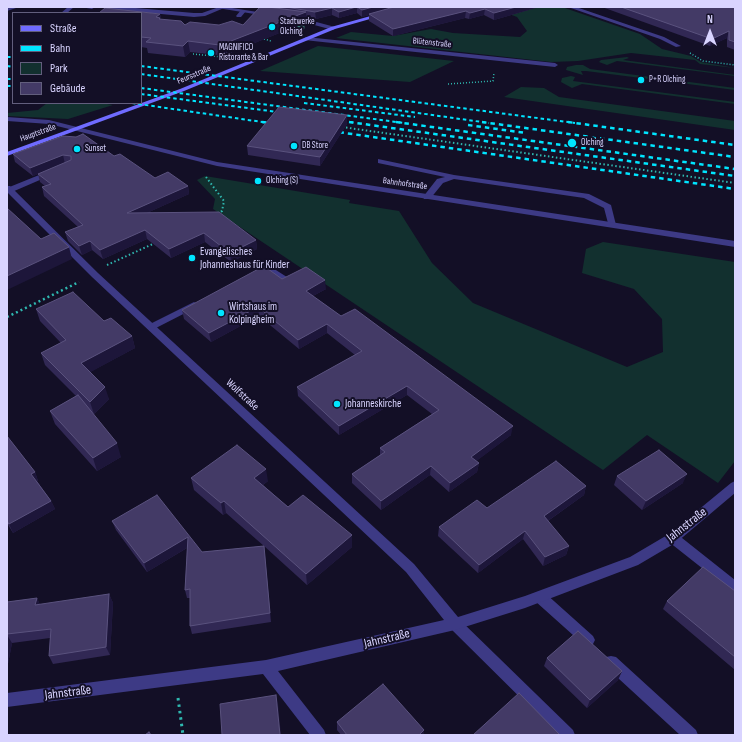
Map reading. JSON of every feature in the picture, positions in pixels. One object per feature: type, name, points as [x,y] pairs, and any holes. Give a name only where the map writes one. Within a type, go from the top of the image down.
[{"type":"street","points":[[8,10],[16,7]]},
{"type":"street","points":[[84,7],[92,7]]},
{"type":"street","points":[[106,7],[194,18]]},
{"type":"street","points":[[214,7],[273,14]]},
{"type":"street","name":"Feursstraße","points":[[76,129],[182,90],[333,28],[409,7]]},
{"type":"street","points":[[571,7],[662,38],[678,46]]},
{"type":"street","points":[[187,22],[221,8]]},
{"type":"street","points":[[239,16],[243,11]]},
{"type":"street","points":[[287,16],[309,20],[333,28]]},
{"type":"street","name":"Blütenstraße","points":[[306,39],[555,65]]},
{"type":"street","name":"Bahnhofstraße","points":[[7,119],[49,122],[217,164],[735,244]]},
{"type":"street","name":"Hauptstraße","points":[[7,154],[76,129]]},
{"type":"street","points":[[381,162],[454,177],[586,196],[608,207],[612,225]]},
{"type":"street","points":[[8,189],[62,169]]},
{"type":"street","points":[[427,197],[440,181],[454,177]]},
{"type":"street","name":"Wolfstraße","points":[[8,189],[95,275],[410,568],[455,624],[568,735]]},
{"type":"street","points":[[248,278],[268,268],[287,281]]},
{"type":"street","points":[[152,327],[200,303]]},
{"type":"street","name":"Jahnstraße","points":[[7,700],[175,680],[266,667],[455,624],[540,596],[634,561],[673,538],[735,486]]},
{"type":"street","points":[[673,538],[735,587]]},
{"type":"street","points":[[540,596],[691,735]]},
{"type":"street","points":[[266,667],[319,735]]},
{"type":"path","points":[[264,39],[271,41]]},
{"type":"path","points":[[678,46],[703,61],[735,65]]},
{"type":"path","points":[[193,54],[229,57]]},
{"type":"path","points":[[448,84],[493,81],[495,64],[502,59]]},
{"type":"path","points":[[338,126],[735,183]]},
{"type":"path","points":[[214,215],[222,211],[224,201],[208,181],[206,176],[217,164]]},
{"type":"path","points":[[7,317],[95,275],[104,267],[159,241]]},
{"type":"path","points":[[175,680],[184,735]]},
{"type":"green space","points":[[490,7],[562,7],[640,34],[662,49],[691,56],[701,62],[735,68],[700,64],[695,60],[631,53],[578,61],[551,62],[336,38],[351,32],[393,36],[431,29],[453,33],[520,37],[527,31],[517,17]]},
{"type":"green space","points":[[318,46],[454,61],[410,82],[260,71]]},
{"type":"green space","points":[[629,58],[623,60],[735,76],[617,61],[607,65],[599,62],[601,60]]},
{"type":"green space","points":[[583,65],[590,69],[735,88],[735,90],[581,71],[583,75],[566,70],[567,67]]},
{"type":"green space","points":[[571,76],[575,77],[573,81],[735,102],[735,104],[582,84],[572,88],[561,82],[562,78]]},
{"type":"green space","points":[[521,87],[544,88],[559,97],[735,121],[735,130],[504,97]]},
{"type":"green space","points":[[46,104],[113,105],[68,119],[7,116],[7,113],[38,110]]},
{"type":"green space","points":[[205,176],[350,200],[349,203],[399,211],[432,263],[473,303],[627,367],[663,352],[662,319],[634,289],[582,273],[586,249],[603,242],[735,262],[735,461],[718,483],[647,435],[603,470],[213,209],[215,199],[197,180]]},
{"type":"building","points":[[260,7],[306,12],[231,41],[227,46],[188,41],[183,46],[146,42],[151,38],[142,37],[142,12],[160,14],[156,17],[160,18],[159,19],[181,21],[185,25],[190,22],[219,25],[232,21],[243,25]]},
{"type":"building","points":[[286,7],[356,7],[339,12],[332,8],[315,12]]},
{"type":"building","points":[[357,7],[373,7],[362,10]]},
{"type":"building","points":[[394,7],[516,7],[494,13],[485,9],[470,13],[466,11],[393,29],[369,14]]},
{"type":"building","points":[[621,7],[735,7],[735,42],[729,40],[729,31],[712,39]]},
{"type":"building","points":[[105,8],[142,12],[100,12]]},
{"type":"building","points":[[279,107],[347,115],[320,157],[247,146]]},
{"type":"building","points":[[83,134],[114,156],[120,154],[155,178],[168,172],[188,186],[127,213],[219,212],[256,240],[230,253],[204,233],[169,249],[145,230],[100,250],[90,241],[79,246],[65,232],[83,225],[42,187],[51,184],[38,174],[71,160],[71,156],[63,155],[30,168],[13,154],[63,136],[76,137]]},
{"type":"building","points":[[7,208],[41,239],[54,233],[69,247],[7,276]]},
{"type":"building","points":[[264,266],[282,279],[306,267],[325,280],[306,291],[341,316],[355,309],[513,426],[471,457],[479,463],[450,483],[431,466],[381,501],[352,474],[385,452],[380,448],[439,410],[407,386],[339,426],[297,387],[362,351],[327,324],[298,340],[258,307],[209,333],[182,310]]},
{"type":"building","points":[[73,292],[104,321],[111,318],[132,336],[81,363],[105,387],[90,402],[41,353],[66,340],[36,309]]},
{"type":"building","points":[[78,395],[117,443],[93,458],[50,411]]},
{"type":"building","points":[[7,436],[35,472],[31,474],[51,501],[9,524],[7,521]]},
{"type":"building","points":[[237,445],[266,469],[254,478],[288,507],[303,495],[352,535],[306,574],[224,501],[221,503],[191,478]]},
{"type":"building","points":[[659,450],[687,474],[646,501],[617,476]]},
{"type":"building","points":[[556,461],[586,486],[544,516],[569,546],[545,557],[525,531],[479,565],[439,527],[477,500],[487,508]]},
{"type":"building","points":[[157,495],[202,552],[264,546],[270,613],[190,626],[190,589],[185,590],[188,537],[144,563],[112,521]]},
{"type":"building","points":[[703,567],[735,591],[735,657],[667,601]]},
{"type":"building","points":[[109,594],[106,647],[49,656],[51,629],[7,634],[7,602],[37,598],[35,605]]},
{"type":"building","points":[[578,631],[622,671],[590,700],[547,658]]},
{"type":"building","points":[[383,684],[424,730],[419,735],[347,735],[337,722]]},
{"type":"building","points":[[519,693],[560,735],[473,735]]},
{"type":"building","points":[[276,695],[280,735],[222,735],[220,704]]},
{"type":"railway","points":[[7,57],[12,57]]},
{"type":"railway","points":[[7,66],[12,67]]},
{"type":"railway","points":[[142,66],[575,123]]},
{"type":"railway","points":[[142,74],[489,123]]},
{"type":"railway","points":[[7,79],[12,79]]},
{"type":"railway","points":[[7,86],[12,86]]},
{"type":"railway","points":[[142,88],[404,123]]},
{"type":"railway","points":[[142,94],[285,113]]},
{"type":"railway","points":[[304,103],[415,117]]},
{"type":"railway","points":[[139,104],[263,122]]},
{"type":"railway","points":[[337,120],[355,123]]},
{"type":"railway","points":[[263,122],[278,124]]},
{"type":"railway","points":[[263,122],[269,123]]},
{"type":"railway","points":[[349,122],[355,123]]},
{"type":"railway","points":[[396,122],[735,169]]},
{"type":"railway","points":[[482,122],[735,157]]},
{"type":"railway","points":[[568,122],[735,145]]},
{"type":"railway","points":[[355,123],[735,176]]},
{"type":"railway","points":[[468,125],[526,133]]},
{"type":"railway","points":[[331,131],[735,189]]},
{"type":"place","name":"Stadtwerke Olching","points":[[272,27]]},
{"type":"place","name":"MAGNIFICO Ristorante & Bar","points":[[211,53]]},
{"type":"place","name":"P+R Olching","points":[[641,80]]},
{"type":"place","name":"Olching","points":[[572,143]]},
{"type":"place","name":"DB Store","points":[[294,146]]},
{"type":"place","name":"Sunset","points":[[77,149]]},
{"type":"place","name":"Olching (S)","points":[[258,181]]},
{"type":"place","name":"Evangelisches Johanneshaus für Kinder","points":[[192,258]]},
{"type":"place","name":"Wirtshaus im Kolpingheim","points":[[221,313]]},
{"type":"place","name":"Johanneskirche","points":[[337,404]]}]
